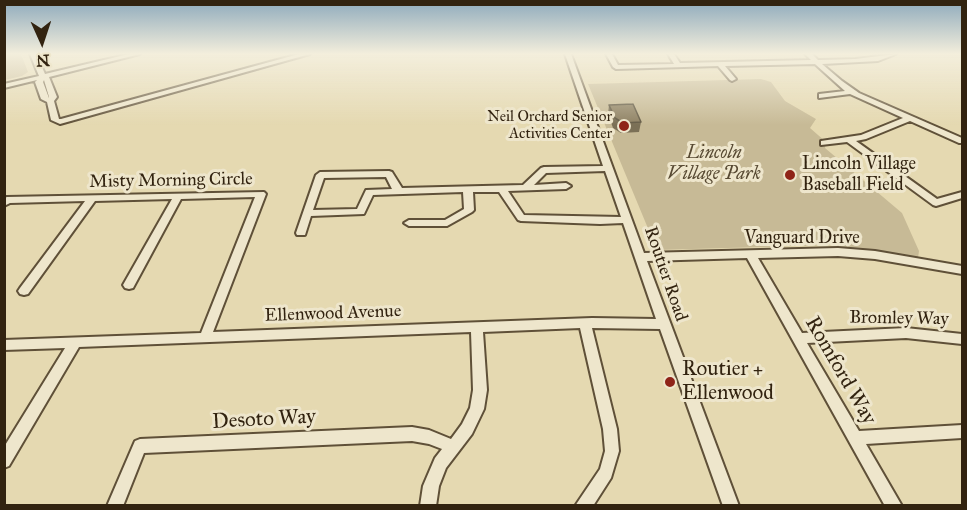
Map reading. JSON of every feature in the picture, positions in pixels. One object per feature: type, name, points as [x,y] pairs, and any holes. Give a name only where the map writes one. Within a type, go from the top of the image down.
[{"type":"street","points":[[4,86],[39,78]]},
{"type":"street","points":[[42,78],[39,82],[45,99],[50,101],[55,120],[64,122],[222,78]]},
{"type":"street","name":"Routier Road","points":[[576,78],[731,506]]},
{"type":"street","points":[[834,78],[851,92],[963,141]]},
{"type":"street","points":[[822,96],[851,92]]},
{"type":"street","points":[[824,143],[873,134],[909,119]]},
{"type":"street","points":[[850,140],[936,203],[963,195]]},
{"type":"street","points":[[525,188],[544,170],[608,168]]},
{"type":"street","points":[[301,233],[320,176],[389,174],[399,192]]},
{"type":"street","points":[[308,213],[361,212],[369,192],[566,186]]},
{"type":"street","points":[[502,189],[521,218],[627,220]]},
{"type":"street","points":[[410,224],[447,223],[469,210],[468,190]]},
{"type":"street","name":"Misty Morning Circle","points":[[4,203],[7,200],[261,194],[205,337]]},
{"type":"street","points":[[129,285],[178,196]]},
{"type":"street","points":[[24,291],[92,198]]},
{"type":"street","name":"Vanguard Drive","points":[[640,257],[855,253],[963,270]]},
{"type":"street","name":"Romford Way","points":[[751,255],[894,506]]},
{"type":"street","points":[[584,505],[606,473],[612,451],[610,429],[585,324]]},
{"type":"street","name":"Ellenwood Avenue","points":[[4,345],[477,327],[664,324]]},
{"type":"street","points":[[428,506],[435,474],[452,446],[467,429],[479,400],[477,327]]},
{"type":"street","name":"Bromley Way","points":[[799,338],[912,333],[963,339]]},
{"type":"street","points":[[4,461],[9,446],[76,341]]},
{"type":"street","points":[[856,438],[963,431]]},
{"type":"street","name":"Desoto Way","points":[[115,506],[140,446],[412,434],[429,437],[452,446]]},
{"type":"green space","name":"Lincoln Village Park","points":[[761,79],[771,82],[785,101],[816,119],[810,128],[826,142],[825,148],[902,213],[919,251],[918,258],[833,245],[657,250],[588,84]]},
{"type":"building","points":[[633,104],[641,122],[623,123],[615,118],[609,105]]},
{"type":"place","name":"Neil Orchard Senior Activities Center","points":[[624,126]]},
{"type":"place","name":"Lincoln Village Baseball Field","points":[[790,175]]},
{"type":"place","name":"Routier + Ellenwood","points":[[670,382]]}]
